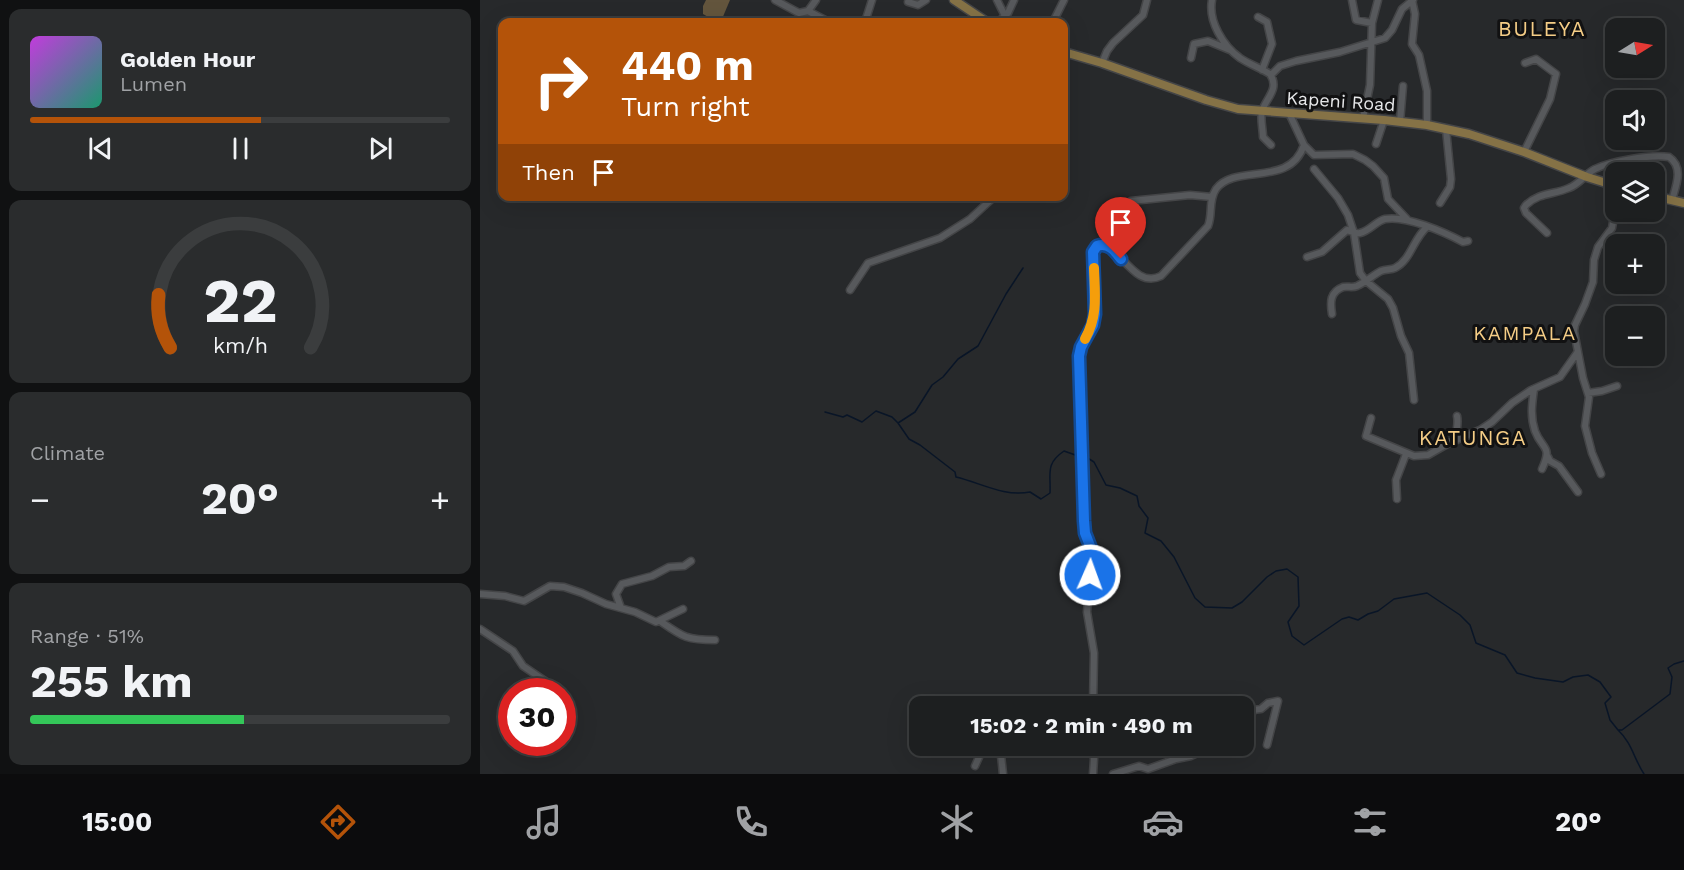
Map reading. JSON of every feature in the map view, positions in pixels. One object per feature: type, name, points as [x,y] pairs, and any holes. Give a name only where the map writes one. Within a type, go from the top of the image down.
[{"type":"main road","points":[[954,0],[981,18]]},
{"type":"main road","name":"Kapeni Road","points":[[1068,53],[1217,104],[1262,112],[1363,118],[1427,125],[1469,134],[1605,183]]},
{"type":"main road","points":[[1665,198],[1684,203]]},
{"type":"street","points":[[775,0],[799,13],[808,11],[821,18]]},
{"type":"street","points":[[808,11],[816,0]]},
{"type":"street","points":[[867,18],[872,0]]},
{"type":"street","points":[[908,2],[918,5],[926,0]]},
{"type":"street","points":[[997,0],[1005,16]]},
{"type":"street","points":[[1003,18],[1014,0]]},
{"type":"street","points":[[1055,18],[1064,0]]},
{"type":"street","points":[[1102,63],[1113,43],[1143,15],[1147,0]]},
{"type":"street","points":[[1212,0],[1210,8],[1213,22],[1230,50]]},
{"type":"street","points":[[1352,0],[1356,20],[1372,23]]},
{"type":"street","points":[[1363,118],[1370,86],[1372,23],[1378,0]]},
{"type":"street","points":[[1271,75],[1280,66],[1329,55],[1382,39],[1391,33],[1402,9],[1412,0],[1415,14],[1412,44],[1419,55],[1427,91],[1427,125]]},
{"type":"street","points":[[1258,17],[1267,22],[1272,44],[1263,70]]},
{"type":"street","points":[[1191,58],[1194,44],[1208,41],[1230,50],[1271,75],[1274,80],[1273,91],[1262,112],[1263,137],[1271,145]]},
{"type":"street","points":[[1524,152],[1550,99],[1556,78],[1556,74],[1536,59],[1525,63]]},
{"type":"street","points":[[1400,122],[1403,86]]},
{"type":"street","points":[[1289,113],[1304,146],[1314,155],[1353,154],[1373,166],[1383,178],[1388,199],[1407,219]]},
{"type":"street","points":[[1376,144],[1384,120]]},
{"type":"street","points":[[1440,203],[1450,187],[1451,179],[1446,129]]},
{"type":"street","points":[[1093,696],[1094,653],[1087,612],[1092,551],[1085,533],[1079,356],[1081,347],[1093,325],[1095,314],[1093,252],[1097,246],[1103,244],[1117,253],[1136,273],[1150,279],[1159,277],[1208,226],[1212,197],[1217,187],[1236,177],[1258,175],[1292,164],[1304,146]]},
{"type":"street","points":[[1547,233],[1526,213],[1524,208],[1526,205],[1544,194],[1568,189],[1604,166],[1651,157],[1669,157],[1675,163],[1678,176],[1672,200]]},
{"type":"street","points":[[1314,169],[1344,206],[1354,233],[1356,260],[1360,273],[1388,299],[1393,308],[1401,336],[1409,353],[1414,400]]},
{"type":"street","points":[[1117,253],[1124,232],[1128,203],[1131,201],[1190,195],[1212,197]]},
{"type":"street","points":[[850,290],[868,263],[940,238],[970,219],[990,201]]},
{"type":"street","points":[[1307,257],[1322,252],[1347,230],[1354,233],[1369,230],[1383,219],[1407,219],[1446,233],[1463,242],[1468,241]]},
{"type":"street","points":[[1601,474],[1592,453],[1584,421],[1589,401],[1577,352],[1575,325],[1593,282],[1594,261],[1598,247],[1612,228],[1613,222]]},
{"type":"street","points":[[1332,314],[1330,302],[1334,292],[1345,286],[1354,287],[1381,271],[1396,268],[1410,254],[1416,239],[1427,227]]},
{"type":"street","points":[[1371,418],[1366,436],[1414,456],[1423,456],[1488,425],[1509,404],[1560,377],[1577,352]]},
{"type":"street","points":[[1588,393],[1617,386]]},
{"type":"street","points":[[1534,389],[1531,411],[1536,432],[1546,447],[1550,461],[1559,466],[1578,492]]},
{"type":"street","points":[[1457,416],[1459,423],[1455,432],[1457,440]]},
{"type":"street","points":[[1397,499],[1396,480],[1406,453]]},
{"type":"street","points":[[1542,469],[1548,457]]},
{"type":"street","points":[[621,608],[616,594],[622,584],[652,576],[663,569],[678,565],[684,566],[691,561]]},
{"type":"street","points":[[480,594],[505,596],[524,601],[550,586],[571,588],[606,604],[656,622],[683,609]]},
{"type":"street","points":[[660,621],[682,637],[693,640],[715,640]]},
{"type":"street","points":[[480,629],[513,651],[523,666],[541,678]]},
{"type":"street","points":[[1254,710],[1278,701],[1267,745]]},
{"type":"street","points":[[975,766],[980,756]]},
{"type":"street","points":[[1002,756],[1004,774]]},
{"type":"street","points":[[1093,774],[1094,756]]},
{"type":"street","points":[[1113,774],[1139,766],[1148,769],[1191,756]]},
{"type":"shaded area","points":[[706,0],[730,0],[722,18],[710,18],[703,14]]},
{"type":"waterway","points":[[825,412],[843,417],[847,415],[862,422],[876,411],[892,417],[898,423],[915,412],[932,385],[943,377],[958,359],[978,346],[1023,268]]},
{"type":"waterway","points":[[898,423],[909,439],[955,472],[956,477],[1011,493],[1030,492],[1041,499],[1050,493],[1050,469],[1054,460],[1064,451],[1081,457]]},
{"type":"waterway","points":[[1086,457],[1094,462],[1106,485],[1120,488],[1137,496],[1139,506],[1148,518],[1145,533],[1161,541],[1174,557],[1195,598],[1205,607],[1232,608],[1242,602],[1267,577],[1276,571],[1287,569],[1298,577],[1299,606],[1288,622],[1292,636],[1304,645],[1342,619],[1349,617],[1358,620],[1378,611],[1394,599],[1427,593],[1460,615],[1470,625],[1476,643],[1505,655],[1517,673],[1563,682],[1573,677],[1588,675],[1600,682],[1611,697],[1605,703],[1610,720],[1618,730]]},
{"type":"waterway","points":[[1644,774],[1627,740],[1618,730],[1622,730],[1670,694],[1672,677],[1668,668],[1684,661]]},
{"type":"slow traffic","points":[[1085,339],[1093,325],[1095,314],[1094,268]]},
{"type":"district","name":"BULEYA","points":[[1542,28]]},
{"type":"district","name":"KAMPALA","points":[[1525,333]]},
{"type":"district","name":"KATUNGA","points":[[1473,437]]},
{"type":"route","points":[[1090,575],[1092,551],[1085,533],[1084,521],[1079,353],[1093,325],[1095,314],[1093,252],[1097,246],[1103,244],[1111,248],[1121,259]]}]
